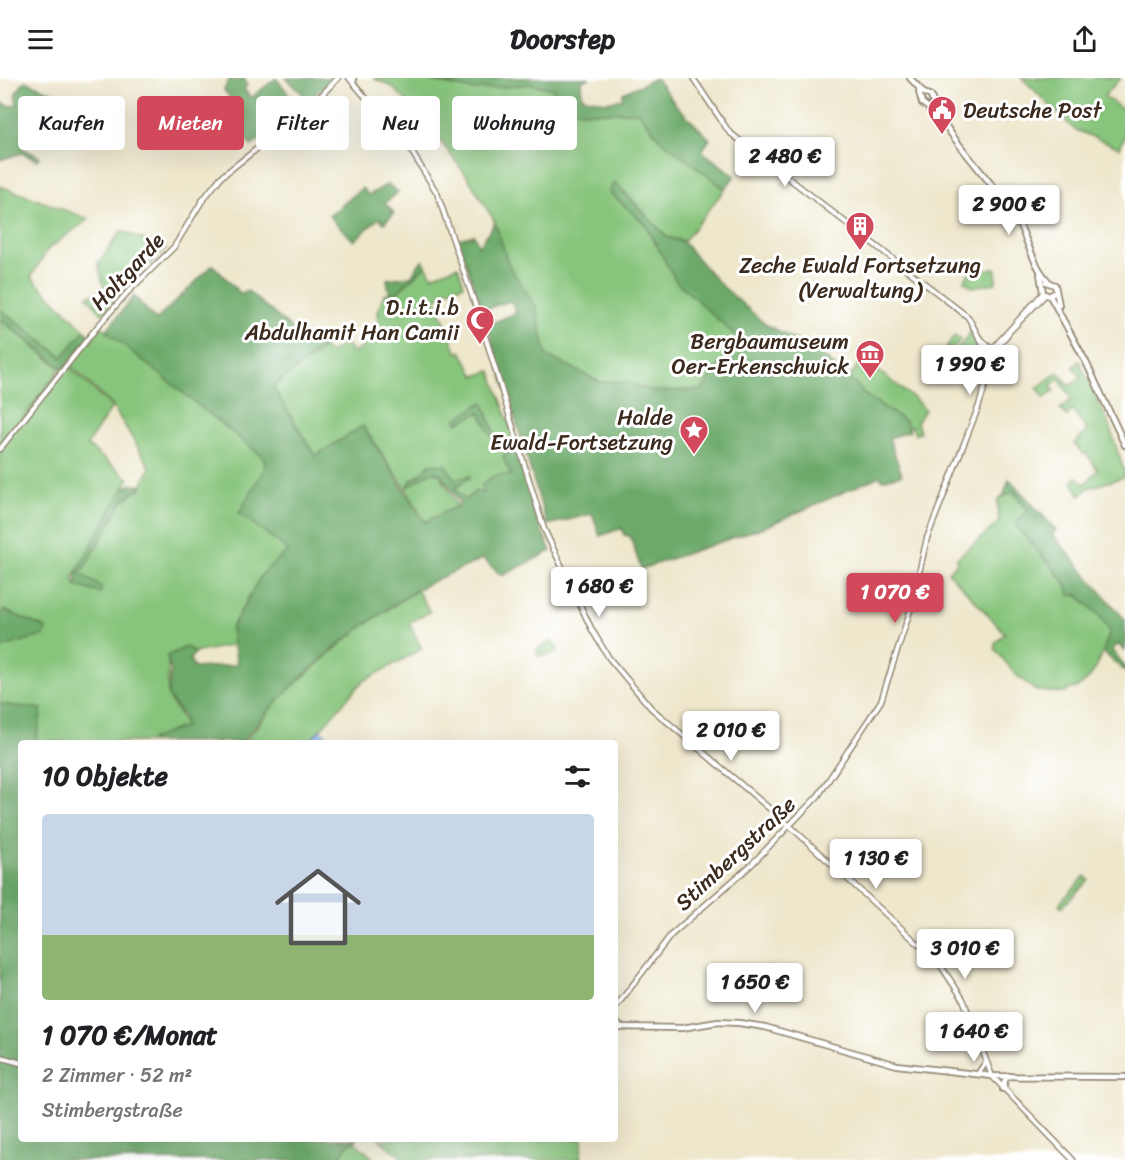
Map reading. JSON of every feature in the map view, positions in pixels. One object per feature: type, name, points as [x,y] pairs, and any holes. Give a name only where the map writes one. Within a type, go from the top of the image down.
[{"type":"main road","points":[[910,78],[924,95],[931,96],[930,103],[1017,220],[1049,282],[1055,285],[1048,294]]},
{"type":"main road","points":[[924,95],[922,103],[930,103]]},
{"type":"main road","points":[[976,164],[1015,222],[1043,284],[1078,345],[1125,445]]},
{"type":"main road","points":[[1043,284],[1049,282]]},
{"type":"main road","points":[[618,1027],[682,1029],[718,1022],[739,1023],[765,1027],[892,1064],[992,1076],[1125,1077]]},
{"type":"main road","points":[[0,1057],[18,1062]]},
{"type":"main road","points":[[978,1074],[986,1062]]},
{"type":"main road","points":[[1003,1089],[1005,1080],[1010,1076]]},
{"type":"street","name":"Holtgarde","points":[[0,449],[98,326],[127,293],[174,248],[202,201],[221,177],[309,108],[338,78]]},
{"type":"street","points":[[693,78],[725,129],[960,311],[972,321],[978,335],[992,349]]},
{"type":"street","points":[[353,79],[410,149],[436,193],[479,316],[544,529],[592,630],[621,674],[651,708],[790,826],[947,972],[963,999],[992,1076],[1073,1160]]},
{"type":"street","name":"Stimbergstraße","points":[[618,1004],[671,935],[741,874],[822,791],[881,701],[911,608],[927,538],[978,408],[992,358],[992,349],[1048,294]]},
{"type":"street","name":"Stimbergstraße","points":[[992,349],[999,356],[992,358]]},
{"type":"green space","points":[[230,78],[236,81],[244,78],[247,85],[244,89],[251,98],[276,78],[290,96],[256,96],[256,142],[251,146],[244,136],[244,96],[229,96],[224,90]]},
{"type":"green space","points":[[286,78],[333,78],[313,96],[305,96]]},
{"type":"green space","points":[[373,78],[417,78],[474,90],[529,84],[551,88],[560,96],[452,96],[452,150],[577,150],[577,110],[638,112],[660,139],[725,189],[684,241],[667,237],[615,182],[609,191],[645,224],[676,281],[739,338],[703,390],[653,391],[625,382],[600,382],[546,355],[536,307],[509,266],[495,222],[467,176],[440,141],[440,96],[401,96],[391,86]]},
{"type":"green space","points":[[417,78],[590,78],[581,81],[582,97],[606,102],[622,99],[623,93],[656,78],[676,105],[710,139],[702,151],[735,176],[725,189],[660,139],[638,112],[578,112],[577,96],[560,96],[551,88],[529,84],[474,90]]},
{"type":"green space","points":[[1022,78],[1121,78],[1104,96],[1125,111],[1125,136],[1120,148],[1074,129]]},
{"type":"green space","points":[[25,81],[61,96],[18,96],[18,150],[26,150],[40,157],[37,160],[22,153],[0,160],[0,102],[9,106],[17,104],[15,94]]},
{"type":"green space","points":[[614,182],[667,237],[683,242],[719,283],[765,324],[817,351],[862,390],[861,392],[905,421],[910,431],[889,438],[902,475],[882,480],[880,476],[767,526],[641,569],[630,536],[624,535],[622,528],[600,536],[592,514],[547,525],[487,325],[516,313],[511,301],[482,310],[458,239],[474,235],[479,246],[495,222],[509,266],[536,307],[546,355],[600,382],[625,382],[653,391],[702,390],[738,338],[676,281],[645,224],[609,192]]},
{"type":"green space","points":[[388,184],[398,192],[385,203],[394,213],[384,223],[379,218],[354,241],[329,216],[362,188],[369,195]]},
{"type":"green space","points":[[0,186],[89,219],[48,249],[31,277],[85,330],[63,357],[0,309]]},
{"type":"green space","points":[[121,231],[166,248],[102,314],[87,296],[104,289],[98,263]]},
{"type":"green space","points":[[422,260],[426,265],[395,294],[389,292],[387,279],[411,276]]},
{"type":"green space","points":[[213,265],[241,294],[248,291],[307,342],[329,342],[273,387],[315,456],[363,426],[425,522],[461,504],[440,473],[431,472],[408,487],[411,480],[419,476],[430,464],[445,465],[455,479],[471,476],[455,489],[466,500],[475,491],[484,494],[482,486],[491,477],[511,475],[503,457],[516,444],[533,511],[551,551],[502,576],[483,559],[417,590],[368,622],[322,659],[279,699],[244,740],[152,740],[185,726],[183,716],[168,696],[171,670],[167,656],[186,647],[195,653],[190,659],[194,668],[237,665],[231,629],[262,574],[288,550],[239,513],[265,468],[264,458],[106,331],[134,296],[156,320]]},
{"type":"green space","points":[[426,265],[432,276],[458,266],[464,285],[445,291],[436,300],[457,353],[461,351],[475,376],[491,371],[516,444],[503,457],[511,475],[484,494],[466,501],[455,489],[470,477],[455,479],[445,465],[414,478],[408,486],[431,472],[439,473],[458,506],[425,522],[405,487],[363,426],[315,456],[273,387],[323,349],[331,353],[345,343],[354,353],[381,334],[378,314],[381,300],[384,295],[399,291]],"holes":[[[483,402],[498,446],[480,412],[457,423]]]},
{"type":"green space","points":[[996,268],[996,283],[972,287],[964,281],[970,272]]},
{"type":"green space","points":[[0,309],[62,357],[85,330],[90,336],[63,369],[0,318]]},
{"type":"green space","points":[[0,319],[60,368],[6,440],[66,364],[112,407],[87,445],[129,479],[73,579],[76,586],[79,572],[85,567],[121,502],[141,488],[150,467],[112,405],[70,365],[101,326],[264,458],[265,468],[239,513],[289,550],[262,574],[231,628],[234,645],[194,653],[186,647],[167,656],[169,696],[185,726],[152,740],[36,740],[41,709],[0,704]]},
{"type":"green space","points":[[972,330],[985,363],[983,377],[963,373],[947,364]]},
{"type":"green space","points":[[955,335],[961,339],[945,359],[941,355]]},
{"type":"green space","name":"Bergbaumuseum Oer-Erkenschwick","points":[[862,358],[916,400],[925,410],[917,422],[920,433],[915,434],[912,426],[908,428],[905,421],[861,392],[849,379]]},
{"type":"green space","points":[[1079,361],[1108,422],[1125,474],[1125,477],[1088,488],[1080,496],[1072,482],[1077,477],[1085,484],[1098,470],[1086,453],[1083,454],[1074,444],[1087,431],[1073,410],[1067,416],[1060,409],[1072,399],[1059,379],[1051,385],[1054,390],[1045,398],[1037,388],[1058,372],[1070,386],[1081,377],[1073,367]]},
{"type":"green space","points":[[483,402],[498,443],[490,434],[480,412],[457,423],[456,419]]},
{"type":"green space","points":[[1009,479],[1056,530],[1052,534],[1125,620],[1125,651],[1118,644],[1112,650],[1125,666],[1125,671],[1103,652],[1110,631],[1099,615],[1076,594],[1070,596],[1064,581],[1014,524],[1028,511],[1014,491],[1003,497]]},
{"type":"green space","points":[[131,484],[142,486],[123,501],[85,567],[79,572],[102,588],[100,593],[76,586],[77,571],[123,489]]},
{"type":"green space","points":[[1013,491],[1028,511],[1014,524],[1064,581],[1070,595],[1076,594],[1099,615],[1110,631],[1096,668],[1084,683],[1076,688],[1068,689],[1067,693],[1036,691],[1015,674],[995,649],[995,643],[1005,633],[948,572],[957,563],[956,559],[998,523],[998,500]]},
{"type":"green space","points":[[417,590],[430,612],[409,623],[422,649],[362,682],[311,740],[247,740],[280,697],[358,629]]},
{"type":"green space","points":[[4,610],[46,628],[45,635],[0,648],[0,618]]},
{"type":"green space","points":[[552,641],[558,647],[557,653],[538,656],[536,650]]},
{"type":"green space","points":[[0,704],[42,709],[36,740],[18,740],[18,1142],[352,1142],[348,1144],[338,1160],[0,1160]]},
{"type":"green space","points":[[1085,876],[1089,880],[1062,907],[1059,904]]},
{"type":"green space","points":[[355,1142],[375,1160],[338,1160],[348,1144]]},
{"type":"green space","points":[[383,1142],[583,1142],[580,1160],[405,1160]]},
{"type":"water","points":[[320,730],[329,738],[327,740],[311,740]]},
{"type":"place","name":"Deutsche Post","points":[[942,136]]},
{"type":"place","name":"Zeche Ewald Fortsetzung (Verwaltung)","points":[[860,252]]},
{"type":"place","name":"D.i.t.i.b Abdulhamit Han Camii","points":[[480,346]]},
{"type":"place","name":"Bergbaumuseum Oer-Erkenschwick","points":[[870,380]]},
{"type":"place","name":"Halde Ewald-Fortsetzung","points":[[694,456]]}]
